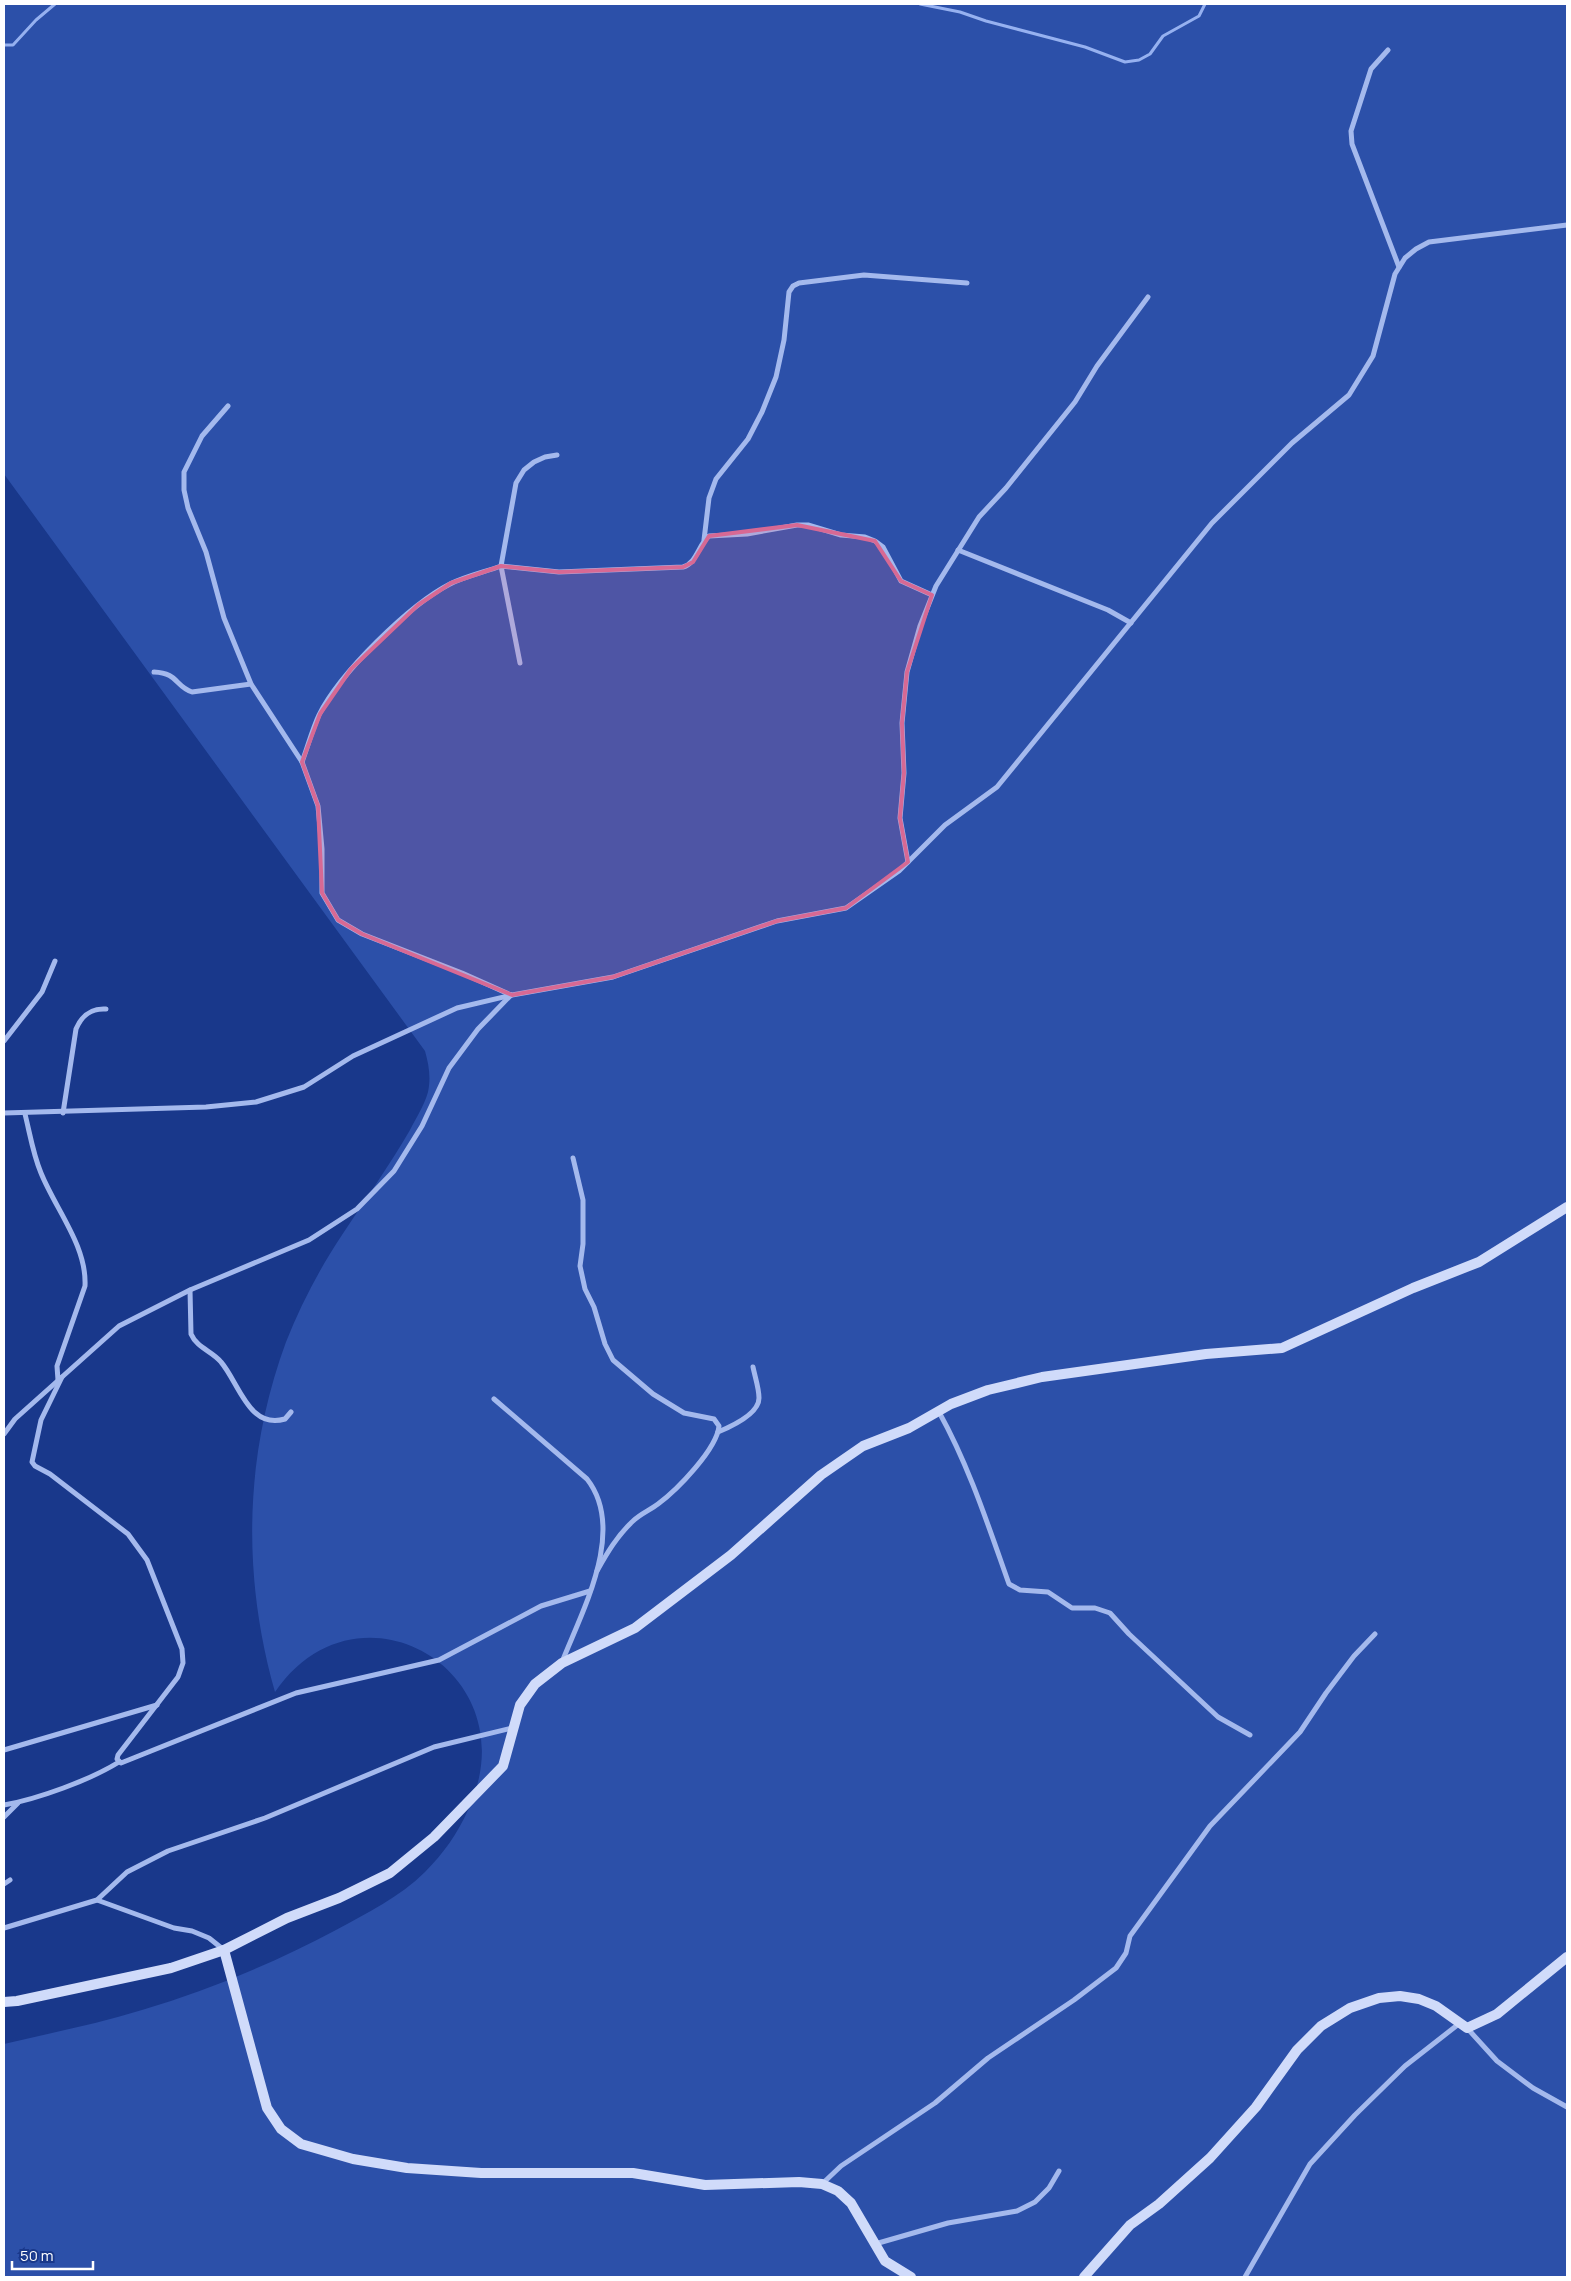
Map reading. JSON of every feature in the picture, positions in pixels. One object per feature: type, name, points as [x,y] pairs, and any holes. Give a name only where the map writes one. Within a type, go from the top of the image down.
[{"type":"street","points":[[1388,50],[1371,69],[1352,131],[1352,144],[1399,267]]},
{"type":"street","points":[[4,1114],[206,1107],[256,1102],[304,1087],[353,1056],[457,1008],[512,995],[613,977],[777,921],[846,908],[899,871],[944,826],[997,787],[1212,523],[1292,443],[1350,395],[1373,356],[1389,292],[1395,274],[1404,258],[1429,242],[1567,225]]},
{"type":"street","points":[[302,762],[320,714],[351,669],[388,631],[418,605],[451,583],[501,566],[560,572],[683,567],[693,562],[704,540],[709,498],[716,479],[748,439],[762,412],[776,377],[784,340],[788,292],[793,286],[799,283],[864,274],[967,284]]},
{"type":"street","points":[[908,862],[900,818],[904,773],[902,723],[907,672],[920,626],[932,595],[979,517],[1017,475],[1075,402],[1097,366],[1148,297]]},
{"type":"street","points":[[228,406],[202,436],[184,472],[184,490],[188,508],[206,552],[224,618],[251,684],[302,762],[318,806],[322,849],[322,893],[338,920],[362,934],[462,973],[512,995]]},
{"type":"street","points":[[520,663],[501,566],[516,483],[524,470],[534,462],[545,457],[557,456]]},
{"type":"street","points":[[704,540],[716,535],[747,534],[797,525],[808,525],[841,535],[865,537],[883,547],[901,580],[932,595]]},
{"type":"street","points":[[958,550],[1108,610],[1131,623]]},
{"type":"street","points":[[154,672],[171,675],[187,690],[192,692],[251,684]]},
{"type":"street","points":[[4,1041],[42,992],[55,961]]},
{"type":"street","points":[[4,1434],[15,1420],[119,1326],[190,1290],[309,1240],[357,1209],[394,1171],[422,1126],[449,1068],[478,1029],[512,995]]},
{"type":"street","points":[[63,1113],[76,1029],[79,1021],[91,1011],[106,1009]]},
{"type":"street","points":[[26,1114],[33,1152],[41,1174],[82,1258],[85,1275],[84,1286],[57,1366],[60,1378],[41,1420],[32,1462],[128,1534],[147,1560],[182,1649],[183,1663],[178,1677],[118,1755],[119,1762]]},
{"type":"street","points":[[573,1158],[582,1200],[583,1244],[580,1266],[584,1289],[594,1307],[612,1360],[653,1394],[684,1413],[717,1421],[719,1426],[718,1432],[703,1458],[684,1481],[660,1503],[634,1520],[612,1543],[597,1571]]},
{"type":"street","points":[[4,2002],[17,2001],[170,1968],[224,1950],[288,1918],[339,1898],[390,1873],[434,1837],[503,1766],[512,1728],[520,1705],[535,1684],[562,1663],[635,1628],[731,1554],[821,1475],[863,1446],[910,1428],[951,1404],[988,1390],[1042,1377],[1206,1354],[1282,1348],[1413,1288],[1480,1262],[1567,1207]]},
{"type":"street","points":[[190,1290],[191,1334],[193,1340],[221,1361],[250,1409],[262,1418],[270,1420],[285,1419],[291,1412]]},
{"type":"street","points":[[718,1432],[739,1422],[756,1406],[759,1398],[753,1367]]},
{"type":"street","points":[[494,1399],[587,1479],[595,1489],[600,1501],[603,1545],[597,1571],[562,1663]]},
{"type":"street","points":[[938,1411],[956,1442],[970,1474],[1009,1584],[1020,1590],[1048,1592],[1072,1608],[1095,1608],[1110,1613],[1129,1634],[1218,1716],[1250,1735]]},
{"type":"street","points":[[4,1805],[18,1803],[100,1775],[119,1762],[125,1763],[296,1693],[439,1660],[541,1606],[590,1591]]},
{"type":"street","points":[[822,2184],[841,2166],[935,2103],[988,2058],[1074,2000],[1116,1968],[1126,1953],[1130,1936],[1210,1826],[1300,1732],[1354,1656],[1375,1634]]},
{"type":"street","points":[[4,1750],[158,1705]]},
{"type":"street","points":[[4,1928],[97,1900],[127,1872],[168,1851],[265,1818],[434,1747],[512,1728]]},
{"type":"street","points":[[4,1816],[18,1803]]},
{"type":"street","points":[[4,1884],[10,1880]]},
{"type":"street","points":[[97,1900],[174,1928],[192,1931],[209,1938],[224,1950],[267,2108],[281,2129],[301,2144],[353,2159],[406,2168],[481,2172],[633,2173],[705,2185],[799,2182],[822,2184],[838,2191],[851,2203],[885,2261],[911,2277]]},
{"type":"street","points":[[1245,2277],[1278,2223],[1310,2164],[1355,2115],[1405,2066],[1463,2025],[1498,2014],[1567,1957]]},
{"type":"street","points":[[1084,2277],[1130,2225],[1159,2204],[1210,2158],[1256,2107],[1297,2050],[1321,2026],[1350,2008],[1379,1998],[1400,1996],[1419,1999],[1436,2006],[1463,2025],[1497,2061],[1533,2088],[1567,2107]]},
{"type":"street","points":[[875,2244],[948,2223],[1017,2211],[1035,2202],[1049,2188],[1059,2171]]},
{"type":"highlighted area","points":[[797,525],[875,541],[901,581],[932,595],[907,672],[902,723],[904,773],[900,818],[908,862],[846,908],[777,921],[613,977],[512,995],[362,934],[338,920],[322,893],[318,806],[302,762],[320,714],[351,669],[418,605],[451,583],[501,566],[559,572],[683,567],[693,562],[709,536]]},
{"type":"shaded area","points":[[4,4],[1567,4],[1567,2277],[4,2277],[4,2044],[108,2020],[192,1994],[289,1954],[383,1904],[415,1881],[444,1851],[460,1827],[468,1810],[482,1761],[477,1717],[457,1680],[427,1654],[390,1640],[350,1640],[310,1656],[275,1692],[264,1648],[257,1604],[252,1516],[255,1472],[262,1428],[272,1385],[286,1342],[311,1287],[402,1143],[422,1107],[429,1087],[428,1066],[425,1051],[4,474]]},
{"type":"waterway","points":[[4,45],[13,45],[36,20],[55,4]]},
{"type":"waterway","points":[[920,4],[960,12],[986,21],[1085,47],[1125,62],[1139,60],[1150,54],[1163,36],[1199,16],[1205,4]]}]
